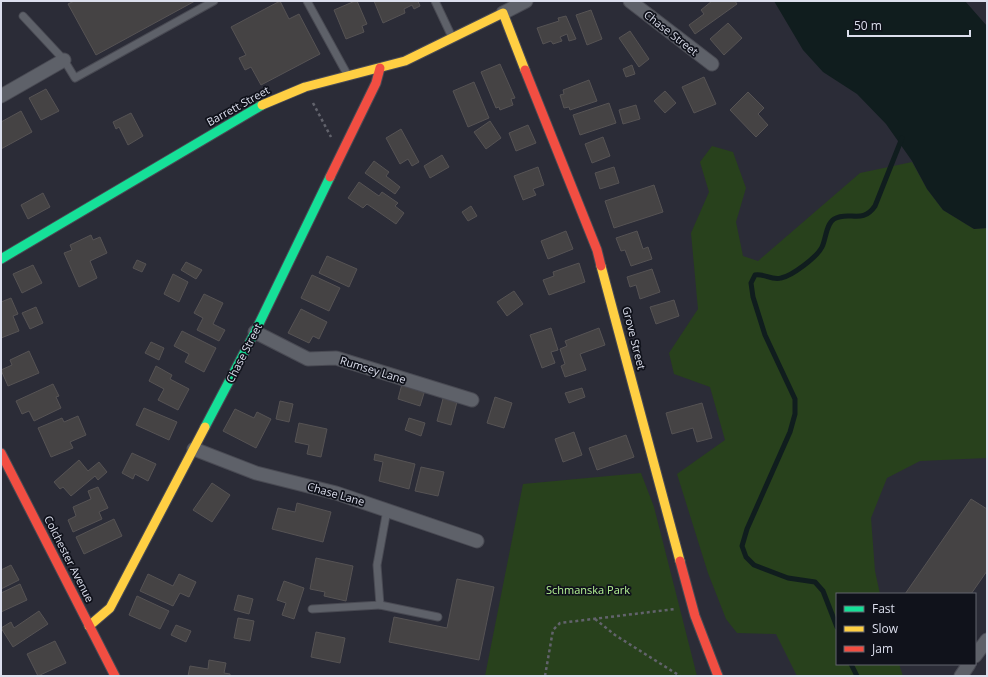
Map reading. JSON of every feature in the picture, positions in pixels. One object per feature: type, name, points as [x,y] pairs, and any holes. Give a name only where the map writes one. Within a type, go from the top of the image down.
[{"type":"street","points":[[503,14],[526,1]]},
{"type":"street","name":"Chase Street","points":[[630,1],[712,64]]},
{"type":"street","name":"Barrett Street","points":[[1,259],[262,105],[305,86],[405,61],[503,14]]},
{"type":"street","name":"Grove Street","points":[[503,14],[597,250],[692,607],[718,676]]},
{"type":"street","points":[[1,96],[64,60]]},
{"type":"street","name":"Chase Street","points":[[89,626],[110,608],[194,449],[255,332],[376,83],[380,68]]},
{"type":"street","name":"Rumsey Lane","points":[[255,332],[308,359],[336,358],[472,400]]},
{"type":"street","name":"Chase Lane","points":[[194,449],[256,473],[336,493],[478,541]]},
{"type":"street","name":"Colchester Avenue","points":[[1,453],[115,676]]},
{"type":"street","points":[[976,655],[987,640]]},
{"type":"street","points":[[961,676],[968,665]]},
{"type":"lane","points":[[22,16],[64,60],[74,78],[214,1]]},
{"type":"lane","points":[[307,1],[348,76]]},
{"type":"lane","points":[[435,1],[453,39]]},
{"type":"lane","points":[[380,605],[377,565],[387,510]]},
{"type":"lane","points":[[312,609],[380,605],[438,617]]},
{"type":"path","points":[[310,97],[332,140]]},
{"type":"path","points":[[545,676],[555,625],[565,621],[692,607]]},
{"type":"path","points":[[595,618],[615,635],[680,676]]},
{"type":"green space","points":[[712,146],[733,152],[746,188],[736,222],[743,256],[758,261],[860,173],[912,162],[927,189],[943,210],[974,229],[987,228],[987,458],[920,461],[887,478],[871,518],[875,571],[880,593],[836,593],[836,665],[899,665],[903,676],[797,676],[776,634],[737,633],[726,619],[708,573],[677,474],[725,440],[710,387],[674,374],[669,353],[698,309],[691,233],[709,192],[700,162]]},
{"type":"green space","name":"Schmanska Park","points":[[641,473],[654,507],[697,676],[485,676],[523,484]]},
{"type":"shaded area","points":[[774,1],[965,1],[987,26],[987,228],[974,229],[943,210],[927,189],[912,161],[886,124],[857,94],[823,72],[803,50]]},
{"type":"building","points":[[74,1],[195,1],[96,55],[68,4]]},
{"type":"building","points":[[280,1],[289,19],[299,14],[320,54],[261,85],[251,67],[245,70],[239,58],[246,55],[231,27]]},
{"type":"building","points":[[357,1],[367,24],[362,26],[364,32],[346,39],[334,10]]},
{"type":"building","points":[[374,1],[418,1],[420,6],[414,9],[412,5],[404,9],[405,13],[383,23]]},
{"type":"building","points":[[712,1],[735,1],[737,4],[695,34],[689,25],[704,14],[701,10]]},
{"type":"building","points":[[591,10],[602,39],[587,45],[576,15]]},
{"type":"building","points":[[566,16],[576,39],[569,41],[567,34],[560,37],[562,41],[553,44],[551,41],[543,44],[537,28],[559,21],[558,18]]},
{"type":"building","points":[[728,23],[742,38],[724,55],[710,39]]},
{"type":"building","points":[[630,31],[649,59],[639,67],[619,38]]},
{"type":"building","points":[[500,64],[515,98],[511,99],[513,105],[500,110],[499,107],[496,108],[481,72]]},
{"type":"building","points":[[632,65],[635,74],[626,77],[623,69]]},
{"type":"building","points":[[704,77],[716,104],[694,113],[682,87]]},
{"type":"building","points":[[589,80],[597,101],[570,110],[569,107],[564,108],[560,95],[564,94],[563,90]]},
{"type":"building","points":[[474,82],[489,118],[468,127],[453,91]]},
{"type":"building","points":[[46,89],[59,111],[41,120],[29,98]]},
{"type":"building","points":[[665,91],[676,103],[665,113],[654,101]]},
{"type":"building","points":[[748,92],[764,108],[758,114],[768,125],[756,137],[730,110]]},
{"type":"building","points":[[609,103],[616,123],[580,135],[573,115]]},
{"type":"building","points":[[636,105],[640,119],[623,124],[619,110]]},
{"type":"building","points":[[21,111],[32,132],[1,149],[1,122]]},
{"type":"building","points":[[131,113],[143,136],[128,145],[119,127],[116,129],[113,122]]},
{"type":"building","points":[[490,121],[501,138],[486,149],[474,132]]},
{"type":"building","points":[[528,125],[536,143],[516,151],[509,133]]},
{"type":"building","points":[[401,129],[419,162],[412,166],[408,159],[400,164],[386,138]]},
{"type":"building","points":[[603,137],[610,156],[592,163],[585,144]]},
{"type":"building","points":[[442,155],[449,167],[430,178],[424,166]]},
{"type":"building","points":[[374,161],[389,172],[386,176],[400,187],[395,194],[365,173]]},
{"type":"building","points":[[538,167],[544,185],[533,189],[536,195],[523,200],[514,176]]},
{"type":"building","points":[[614,167],[619,183],[600,189],[595,173]]},
{"type":"building","points":[[359,182],[379,196],[382,192],[398,203],[395,206],[404,213],[396,224],[367,204],[363,208],[348,198]]},
{"type":"building","points":[[654,185],[663,212],[614,228],[605,201]]},
{"type":"building","points":[[43,193],[50,207],[28,219],[21,205]]},
{"type":"building","points":[[471,206],[477,216],[468,221],[462,212]]},
{"type":"building","points":[[566,231],[573,249],[548,259],[541,241]]},
{"type":"building","points":[[637,231],[643,249],[648,247],[652,259],[631,266],[625,250],[621,251],[616,238]]},
{"type":"building","points":[[91,235],[93,240],[100,237],[107,253],[90,261],[97,278],[79,287],[64,253],[72,250],[70,245]]},
{"type":"building","points":[[327,256],[357,269],[349,287],[319,273]]},
{"type":"building","points":[[137,260],[146,264],[142,272],[133,268]]},
{"type":"building","points":[[186,262],[202,270],[196,279],[181,270]]},
{"type":"building","points":[[579,263],[585,282],[549,295],[543,280],[554,276],[553,272]]},
{"type":"building","points":[[33,265],[42,283],[22,293],[13,274]]},
{"type":"building","points":[[652,269],[660,292],[640,299],[636,285],[630,287],[627,277]]},
{"type":"building","points":[[173,274],[188,282],[179,302],[164,294]]},
{"type":"building","points":[[312,275],[340,288],[329,311],[301,298]]},
{"type":"building","points":[[514,291],[523,304],[507,316],[497,302]]},
{"type":"building","points":[[204,294],[223,303],[213,324],[225,330],[219,341],[197,330],[203,318],[194,313]]},
{"type":"building","points":[[11,298],[18,314],[13,316],[19,331],[1,338],[1,302]]},
{"type":"building","points":[[674,300],[679,316],[656,324],[650,307]]},
{"type":"building","points":[[36,307],[43,323],[30,329],[22,313]]},
{"type":"building","points":[[301,309],[327,322],[319,339],[313,336],[309,343],[288,333]]},
{"type":"building","points":[[551,328],[558,350],[551,352],[555,363],[542,368],[530,335]]},
{"type":"building","points":[[599,328],[605,345],[580,354],[586,370],[565,377],[561,366],[565,364],[560,349],[567,346],[565,341]]},
{"type":"building","points":[[182,331],[216,348],[204,372],[185,362],[189,354],[174,346]]},
{"type":"building","points":[[151,342],[164,348],[159,360],[145,353]]},
{"type":"building","points":[[29,351],[39,373],[8,386],[1,370],[12,365],[10,360]]},
{"type":"building","points":[[156,366],[172,375],[170,379],[189,389],[178,410],[158,400],[164,389],[149,381]]},
{"type":"building","points":[[53,384],[59,396],[56,397],[61,408],[34,421],[29,411],[22,414],[16,401]]},
{"type":"building","points":[[402,384],[425,390],[420,406],[398,399]]},
{"type":"building","points":[[582,388],[585,397],[569,403],[565,393]]},
{"type":"building","points":[[444,395],[458,398],[451,425],[437,421]]},
{"type":"building","points":[[495,397],[512,403],[504,428],[487,423]]},
{"type":"building","points":[[280,401],[293,404],[289,422],[276,419]]},
{"type":"building","points":[[702,403],[712,438],[697,442],[693,428],[672,434],[666,413]]},
{"type":"building","points":[[144,408],[177,422],[169,440],[136,425]]},
{"type":"building","points":[[235,409],[254,418],[257,412],[271,419],[256,448],[223,431]]},
{"type":"building","points":[[78,416],[86,435],[70,442],[73,448],[51,457],[38,428],[62,418],[64,422]]},
{"type":"building","points":[[409,418],[425,423],[421,436],[405,430]]},
{"type":"building","points":[[299,423],[327,429],[321,457],[307,454],[309,445],[295,442]]},
{"type":"building","points":[[574,432],[582,455],[563,462],[555,439]]},
{"type":"building","points":[[626,435],[634,457],[597,470],[589,448]]},
{"type":"building","points":[[132,453],[156,464],[148,481],[135,474],[133,479],[122,473]]},
{"type":"building","points":[[375,454],[415,464],[409,489],[379,481],[383,462],[374,460]]},
{"type":"building","points":[[79,460],[88,471],[99,462],[107,472],[98,480],[95,476],[71,496],[63,487],[60,489],[54,482]]},
{"type":"building","points":[[421,467],[444,472],[438,496],[415,491]]},
{"type":"building","points":[[212,483],[230,495],[212,522],[193,510]]},
{"type":"building","points":[[98,487],[108,508],[99,512],[102,519],[73,532],[68,520],[76,516],[73,507],[91,499],[88,491]]},
{"type":"building","points":[[971,499],[987,509],[987,571],[972,593],[906,593]]},
{"type":"building","points":[[297,503],[331,512],[323,542],[272,529],[278,508],[295,512]]},
{"type":"building","points":[[114,519],[122,536],[84,554],[76,537]]},
{"type":"building","points":[[316,558],[353,566],[346,601],[324,596],[325,592],[310,589]]},
{"type":"building","points":[[11,565],[19,580],[1,589],[1,570]]},
{"type":"building","points":[[148,574],[173,586],[179,574],[196,582],[189,597],[180,593],[173,606],[140,591]]},
{"type":"building","points":[[457,579],[494,587],[479,660],[389,642],[394,617],[447,628]]},
{"type":"building","points":[[284,581],[304,588],[294,619],[282,615],[286,603],[277,600]]},
{"type":"building","points":[[20,584],[27,600],[1,612],[1,593]]},
{"type":"building","points":[[238,595],[253,599],[249,614],[234,610]]},
{"type":"building","points":[[137,596],[169,611],[160,629],[129,615]]},
{"type":"building","points":[[39,611],[48,624],[13,647],[1,628],[11,622],[14,628]]},
{"type":"building","points":[[238,618],[254,621],[250,641],[234,638]]},
{"type":"building","points":[[176,625],[191,631],[186,642],[171,635]]},
{"type":"building","points":[[316,632],[345,638],[340,663],[311,657]]},
{"type":"building","points":[[55,641],[66,663],[38,676],[27,654]]},
{"type":"building","points":[[209,660],[226,663],[224,673],[230,674],[230,676],[188,676],[190,666],[208,669]]},
{"type":"waterway","points":[[836,624],[823,591],[815,582],[788,578],[754,565],[746,557],[742,546],[747,529],[790,432],[795,414],[795,399],[765,335],[753,297],[751,283],[755,275],[778,279],[786,277],[810,261],[819,251],[822,247],[831,221],[840,217],[860,216],[870,212],[875,206],[902,138]]},
{"type":"waterway","points":[[852,665],[857,676]]},
{"type":"traffic: fast","points":[[1,259],[262,105]]},
{"type":"traffic: fast","points":[[205,427],[255,332],[330,177]]},
{"type":"traffic: slow","points":[[262,105],[305,87],[405,61],[503,13],[525,70]]},
{"type":"traffic: slow","points":[[601,266],[680,561]]},
{"type":"traffic: slow","points":[[89,626],[110,608],[205,427]]},
{"type":"traffic: jam","points":[[330,177],[376,83],[380,68]]},
{"type":"traffic: jam","points":[[525,70],[597,250],[601,266]]},
{"type":"traffic: jam","points":[[1,453],[115,676]]},
{"type":"traffic: jam","points":[[680,561],[695,616],[718,676]]}]
